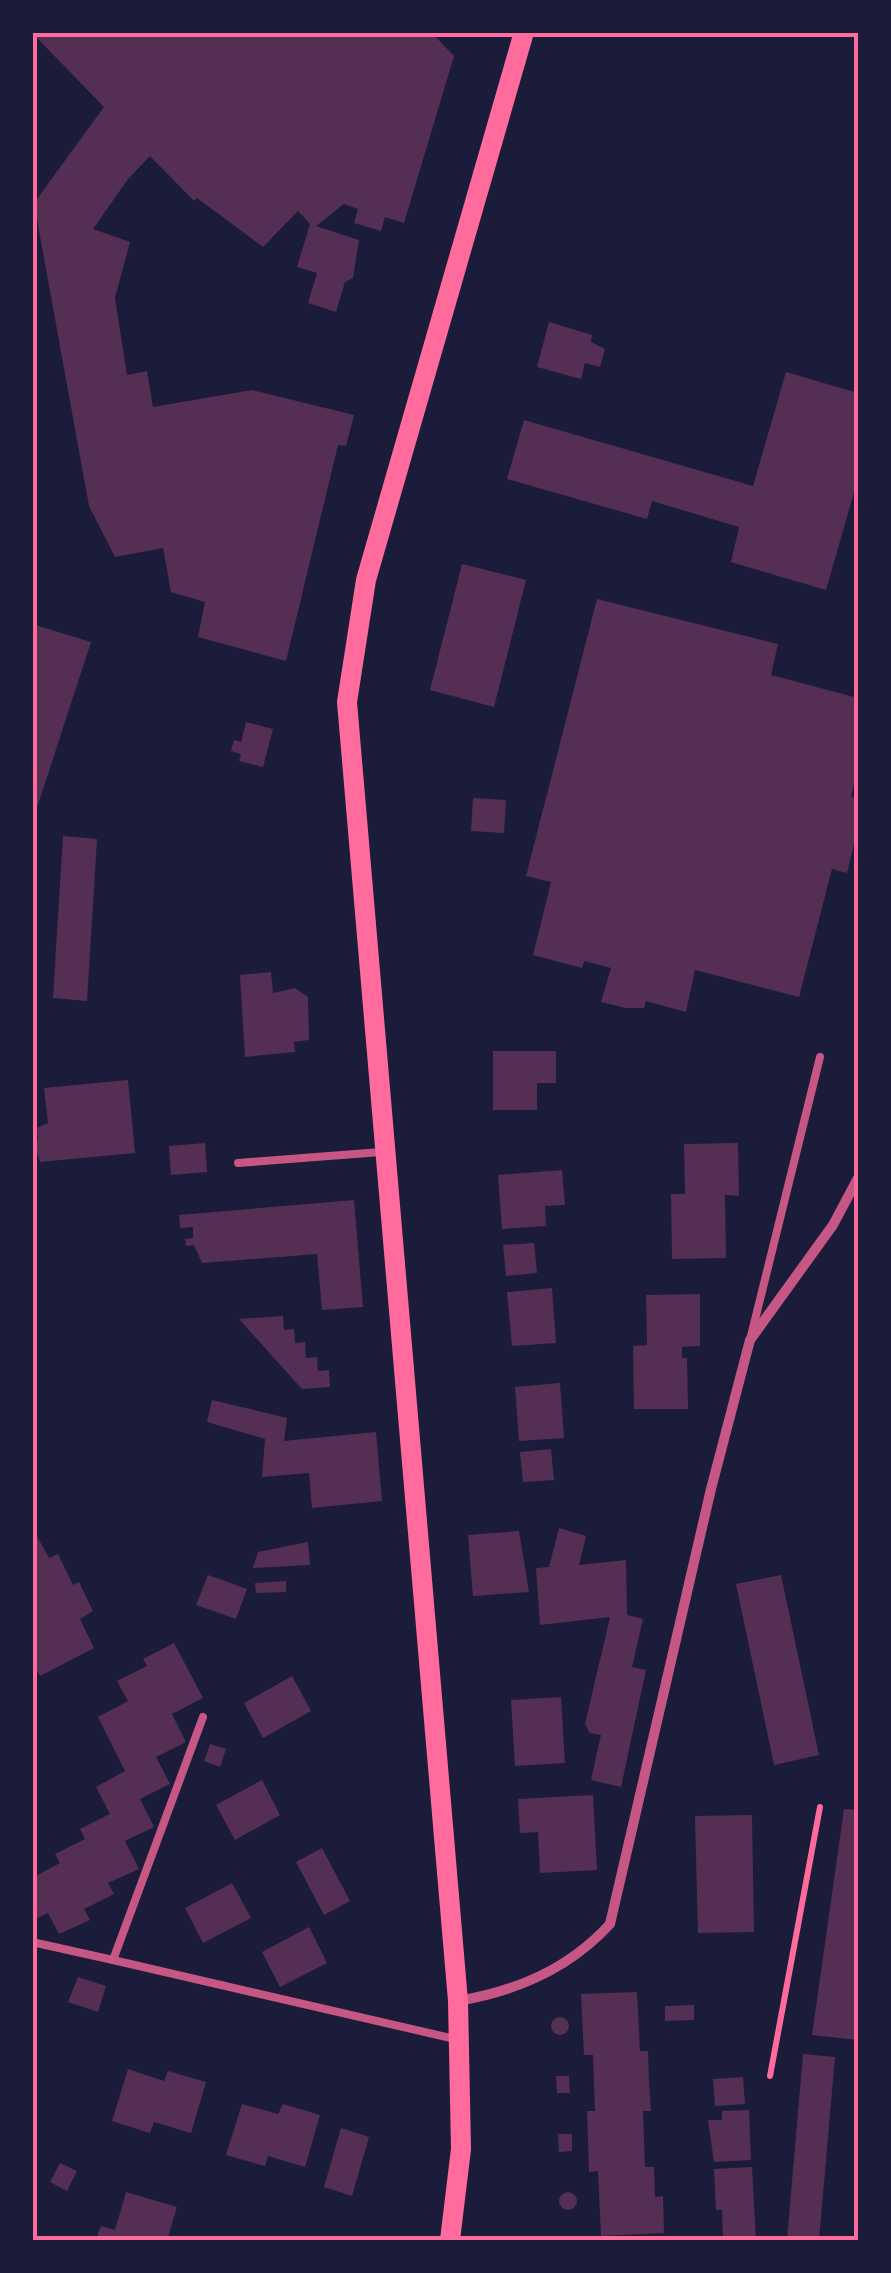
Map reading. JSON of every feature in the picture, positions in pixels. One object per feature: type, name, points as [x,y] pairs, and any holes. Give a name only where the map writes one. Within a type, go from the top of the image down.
[{"type":"main road","points":[[450,2240],[461,2150],[458,2000],[347,702],[366,580],[524,32]]},
{"type":"street","points":[[458,2000],[503,1993],[540,1977],[590,1946],[610,1924],[710,1489],[750,1340],[833,1225],[858,1178]]},
{"type":"lane","points":[[750,1340],[820,1057]]},
{"type":"lane","points":[[238,1163],[386,1152]]},
{"type":"lane","points":[[114,1960],[202,1717]]},
{"type":"lane","points":[[32,1942],[460,2040]]},
{"type":"path","points":[[770,2076],[820,1807]]},
{"type":"building","points":[[32,32],[431,32],[454,56],[404,223],[385,217],[381,231],[354,223],[358,209],[344,204],[316,226],[359,240],[353,278],[345,282],[336,312],[308,303],[317,273],[297,267],[310,224],[298,211],[263,247],[197,198],[194,201],[150,156],[128,179],[93,229],[130,242],[115,298],[127,375],[147,371],[153,407],[252,390],[354,415],[346,446],[338,445],[286,661],[198,637],[205,602],[171,592],[163,548],[115,557],[89,506],[34,203],[104,107],[35,36],[32,39]]},
{"type":"building","points":[[549,322],[592,335],[591,342],[605,349],[600,367],[585,363],[581,379],[537,367]]},
{"type":"building","points":[[786,372],[858,393],[858,478],[826,590],[731,562],[739,527],[652,501],[647,519],[507,479],[524,420],[753,486]]},
{"type":"building","points":[[462,564],[526,580],[494,707],[430,690]]},
{"type":"building","points":[[597,599],[778,644],[771,675],[858,698],[858,767],[851,797],[858,798],[858,827],[847,873],[832,869],[799,997],[695,970],[686,1012],[646,1001],[644,1008],[626,1008],[601,1002],[611,968],[584,961],[582,968],[533,955],[551,882],[526,876]]},
{"type":"building","points":[[32,624],[91,642],[35,814],[32,813]]},
{"type":"building","points":[[246,722],[273,729],[263,767],[239,761],[241,754],[231,751],[234,740],[241,742]]},
{"type":"building","points":[[473,798],[506,800],[504,833],[471,831]]},
{"type":"building","points":[[63,836],[97,839],[87,1001],[53,998]]},
{"type":"building","points":[[271,972],[273,993],[295,988],[308,997],[309,1040],[294,1042],[295,1052],[245,1057],[240,975]]},
{"type":"building","points":[[493,1051],[556,1051],[556,1083],[537,1083],[537,1110],[493,1110]]},
{"type":"building","points":[[128,1080],[135,1153],[40,1162],[34,1142],[38,1141],[37,1128],[48,1123],[44,1088]]},
{"type":"building","points":[[205,1143],[207,1172],[171,1175],[169,1146]]},
{"type":"building","points":[[738,1143],[739,1196],[725,1195],[726,1258],[672,1259],[671,1194],[685,1194],[684,1144]]},
{"type":"building","points":[[562,1170],[565,1205],[545,1206],[546,1226],[502,1229],[498,1175]]},
{"type":"building","points":[[354,1200],[363,1307],[322,1310],[317,1254],[202,1263],[194,1245],[186,1246],[185,1239],[193,1238],[193,1227],[180,1228],[179,1215]]},
{"type":"building","points":[[534,1243],[537,1273],[506,1276],[503,1245]]},
{"type":"building","points":[[552,1288],[556,1343],[512,1346],[507,1292]]},
{"type":"building","points":[[700,1294],[700,1346],[682,1347],[682,1358],[687,1358],[688,1409],[634,1409],[633,1346],[647,1345],[646,1295]]},
{"type":"building","points":[[283,1316],[284,1330],[294,1329],[295,1343],[305,1342],[306,1358],[317,1357],[318,1371],[329,1370],[330,1387],[302,1389],[239,1319]]},
{"type":"building","points":[[560,1383],[564,1438],[519,1441],[515,1387]]},
{"type":"building","points":[[212,1400],[287,1418],[284,1441],[376,1432],[382,1501],[312,1508],[309,1473],[262,1477],[265,1439],[207,1422]]},
{"type":"building","points":[[551,1449],[554,1480],[523,1482],[520,1452]]},
{"type":"building","points":[[32,1527],[49,1558],[58,1554],[73,1585],[79,1582],[93,1611],[80,1619],[94,1648],[40,1676],[32,1663]]},
{"type":"building","points":[[559,1528],[586,1536],[579,1565],[626,1560],[627,1615],[643,1619],[632,1667],[646,1670],[621,1787],[591,1780],[601,1735],[590,1733],[585,1724],[610,1617],[540,1625],[536,1568],[549,1567]]},
{"type":"building","points":[[519,1531],[529,1592],[473,1596],[468,1535]]},
{"type":"building","points":[[308,1542],[310,1565],[253,1568],[258,1552]]},
{"type":"building","points":[[208,1575],[247,1589],[236,1619],[196,1605]]},
{"type":"building","points":[[781,1575],[819,1755],[774,1765],[736,1584]]},
{"type":"building","points":[[286,1581],[286,1592],[256,1593],[255,1583]]},
{"type":"building","points":[[174,1643],[203,1698],[172,1714],[186,1742],[156,1757],[170,1784],[140,1799],[154,1827],[125,1841],[139,1869],[108,1883],[114,1894],[84,1909],[90,1920],[59,1934],[48,1913],[32,1921],[32,1878],[60,1863],[55,1854],[85,1839],[80,1829],[110,1814],[96,1787],[125,1771],[98,1717],[128,1701],[117,1681],[147,1666],[143,1659]]},
{"type":"building","points":[[292,1676],[311,1711],[263,1738],[244,1703]]},
{"type":"building","points":[[561,1697],[565,1763],[515,1766],[511,1700]]},
{"type":"building","points":[[210,1744],[226,1749],[220,1767],[204,1761]]},
{"type":"building","points":[[262,1780],[280,1815],[235,1840],[216,1805]]},
{"type":"building","points":[[593,1795],[597,1870],[540,1873],[538,1832],[520,1833],[518,1799]]},
{"type":"building","points":[[844,1809],[858,1810],[858,2040],[812,2035]]},
{"type":"building","points":[[752,1815],[754,1932],[698,1933],[695,1816]]},
{"type":"building","points":[[322,1848],[350,1901],[324,1915],[296,1862]]},
{"type":"building","points":[[232,1883],[251,1918],[203,1943],[185,1908]]},
{"type":"building","points":[[309,1927],[327,1963],[280,1987],[262,1952]]},
{"type":"building","points":[[78,1977],[106,1986],[98,2012],[68,2002]]},
{"type":"building","points":[[637,1992],[640,2051],[648,2051],[651,2111],[643,2111],[645,2167],[654,2167],[655,2197],[663,2196],[664,2233],[601,2236],[598,2171],[589,2172],[587,2111],[595,2111],[593,2055],[584,2055],[581,1994]]},
{"type":"building","points":[[694,2005],[694,2020],[665,2021],[665,2006]]},
{"type":"building","points":[[560,2017],[569,2026],[560,2035],[551,2026]]},
{"type":"building","points":[[803,2054],[835,2057],[819,2240],[787,2240]]},
{"type":"building","points":[[128,2069],[164,2081],[168,2071],[206,2082],[191,2133],[154,2122],[150,2133],[112,2121]]},
{"type":"building","points":[[556,2076],[569,2076],[570,2093],[557,2093]]},
{"type":"building","points":[[743,2077],[745,2104],[715,2106],[713,2079]]},
{"type":"building","points":[[242,2104],[278,2114],[283,2104],[320,2115],[305,2167],[268,2156],[265,2166],[226,2155]]},
{"type":"building","points":[[749,2110],[751,2160],[714,2162],[708,2120],[722,2120],[722,2111]]},
{"type":"building","points":[[341,2128],[369,2137],[352,2196],[324,2187]]},
{"type":"building","points":[[558,2134],[572,2134],[572,2151],[559,2152]]},
{"type":"building","points":[[60,2163],[77,2171],[67,2191],[50,2182]]},
{"type":"building","points":[[752,2167],[756,2240],[723,2240],[722,2210],[716,2210],[714,2169]]},
{"type":"building","points":[[126,2192],[177,2207],[167,2240],[96,2240],[101,2226],[115,2230]]},
{"type":"building","points":[[568,2192],[577,2201],[568,2210],[559,2201]]}]
